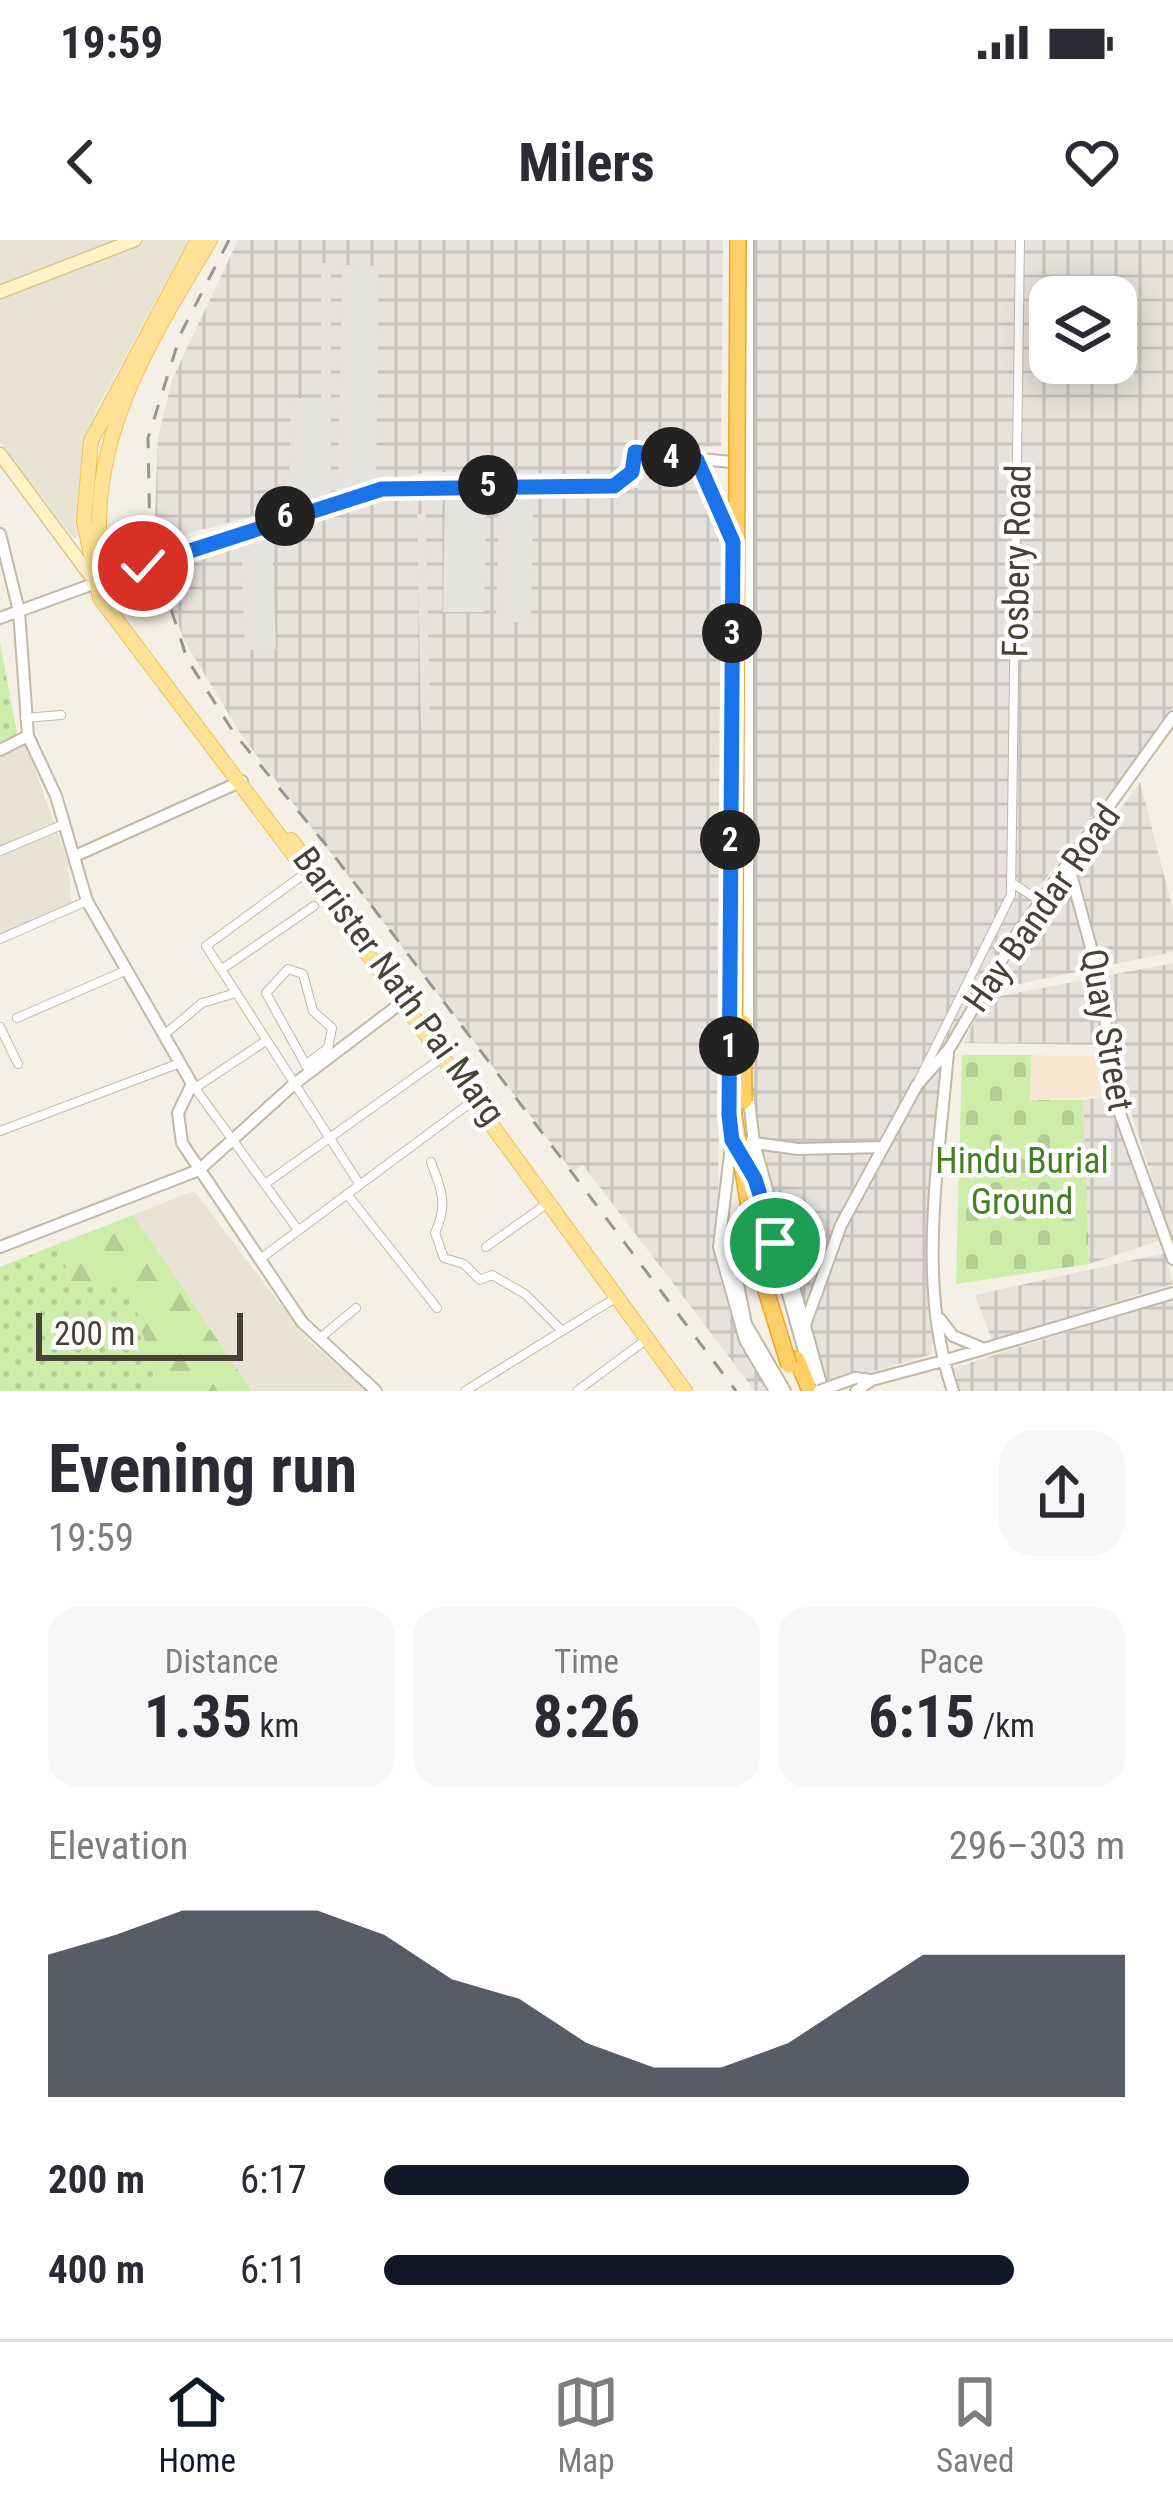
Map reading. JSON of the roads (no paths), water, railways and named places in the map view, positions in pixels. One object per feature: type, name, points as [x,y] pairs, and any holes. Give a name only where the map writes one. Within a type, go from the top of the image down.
[{"type":"highway","points":[[741,240],[734,1115],[759,1268],[800,1391]]},
{"type":"highway","points":[[741,240],[743,1114],[777,1300],[817,1391]]},
{"type":"main road","points":[[0,292],[110,244],[135,240]]},
{"type":"main road","points":[[95,578],[84,521],[91,441],[198,240]]},
{"type":"main road","points":[[95,578],[105,445],[121,405],[210,240]]},
{"type":"main road","points":[[0,458],[95,578]]},
{"type":"main road","name":"Barrister Nath Pai Marg","points":[[95,578],[107,611],[309,870],[696,1391]]},
{"type":"main road","name":"Barrister Nath Pai Marg","points":[[406,1000],[686,1391]]},
{"type":"street","points":[[741,240],[732,462],[732,1140],[719,1247],[754,1361],[775,1391]]},
{"type":"street","points":[[741,240],[748,543],[747,968],[754,1142],[817,1391],[857,1386],[1173,1293]]},
{"type":"street","name":"Fosbery Road","points":[[917,1085],[1002,919],[1012,883],[1020,240]]},
{"type":"street","points":[[0,618],[95,578],[382,489],[614,486],[632,472],[635,452],[732,462]]},
{"type":"street","points":[[697,460],[733,542]]},
{"type":"street","points":[[0,534],[20,611],[28,736],[64,824],[87,901],[194,1086],[298,1230]]},
{"type":"street","points":[[733,542],[748,543]]},
{"type":"street","points":[[24,718],[61,715]]},
{"type":"street","name":"Hay Bandar Road","points":[[949,1049],[975,997],[1173,717]]},
{"type":"street","points":[[0,750],[28,736]]},
{"type":"street","points":[[75,856],[240,782]]},
{"type":"street","points":[[0,851],[64,824]]},
{"type":"street","name":"Quay Street","points":[[1069,867],[1094,955],[1119,1111],[1173,1259]]},
{"type":"street","points":[[309,870],[206,946],[360,1185]]},
{"type":"street","points":[[1012,883],[1041,903]]},
{"type":"street","points":[[0,939],[87,901]]},
{"type":"street","points":[[223,969],[314,906]]},
{"type":"street","points":[[1002,919],[1020,931]]},
{"type":"street","points":[[0,1247],[199,1170],[293,1084],[308,1069],[328,1048],[332,1028],[313,1011],[302,974],[288,969],[266,993],[308,1069]]},
{"type":"street","points":[[17,1018],[127,970]]},
{"type":"street","points":[[164,1035],[202,1003],[236,993]]},
{"type":"street","points":[[308,1069],[406,1000]]},
{"type":"street","points":[[0,1027],[18,1064]]},
{"type":"street","points":[[264,1042],[194,1086],[178,1113],[182,1143],[259,1260],[319,1339],[376,1391]]},
{"type":"street","points":[[804,1332],[841,1225],[917,1085],[949,1049]]},
{"type":"street","points":[[949,1049],[937,1195],[938,1316],[943,1361],[953,1391]]},
{"type":"street","points":[[265,1184],[443,1057]]},
{"type":"street","points":[[0,1131],[180,1063]]},
{"type":"street","points":[[259,1260],[475,1100]]},
{"type":"street","points":[[732,1140],[755,1179],[804,1332]]},
{"type":"street","points":[[732,1140],[798,1148],[883,1148]]},
{"type":"street","points":[[431,1162],[446,1209],[434,1233],[444,1258],[464,1264],[479,1280],[492,1275],[525,1294],[562,1330]]},
{"type":"street","points":[[347,1194],[437,1308]]},
{"type":"street","points":[[487,1247],[548,1203]]},
{"type":"street","points":[[722,1234],[730,1245],[746,1324],[784,1391]]},
{"type":"street","points":[[472,1389],[617,1297]]},
{"type":"street","points":[[319,1339],[356,1308]]},
{"type":"street","points":[[938,1316],[953,1336],[985,1348]]},
{"type":"street","points":[[577,1391],[647,1339]]},
{"type":"railway","points":[[229,240],[181,333],[148,438],[150,543],[187,659],[234,733],[326,845],[736,1391]]},
{"type":"park label","name":"Hindu Burial Ground","points":[[1022,1182]]}]
